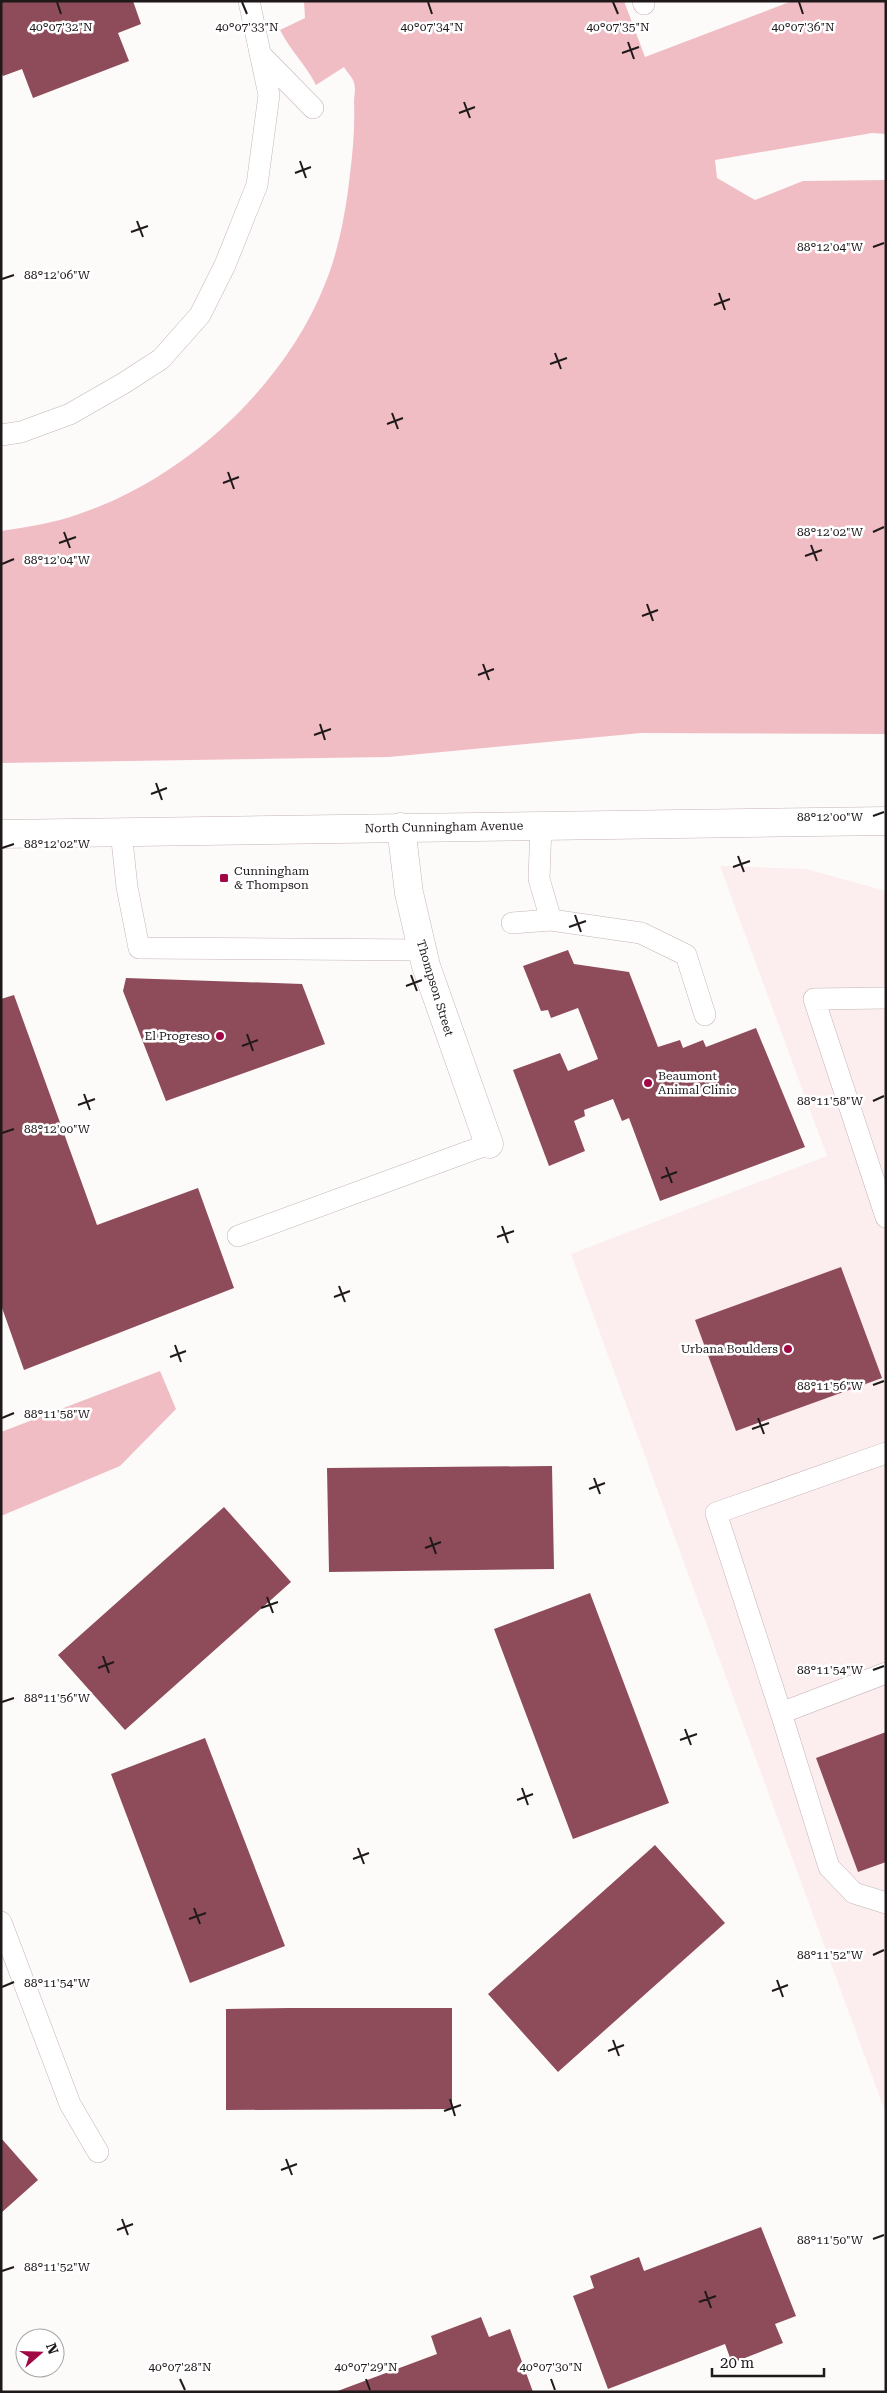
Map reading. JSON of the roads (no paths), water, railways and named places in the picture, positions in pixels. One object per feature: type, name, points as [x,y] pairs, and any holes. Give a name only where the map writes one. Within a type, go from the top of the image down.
[{"type":"main road","name":"North Cunningham Avenue","points":[[1,834],[541,825],[886,822]]},
{"type":"main road","name":"Thompson Street","points":[[401,827],[409,893],[422,950],[444,1020],[489,1144]]},
{"type":"lane","points":[[1,435],[21,432],[70,414],[124,383],[161,359],[200,315],[225,264],[257,185],[269,95],[249,1]]},
{"type":"lane","points":[[261,54],[313,108]]},
{"type":"lane","points":[[541,825],[539,879],[551,920]]},
{"type":"lane","points":[[122,831],[127,887],[139,948],[422,950]]},
{"type":"lane","points":[[512,923],[551,920],[641,933],[686,955],[705,1015]]},
{"type":"lane","points":[[886,998],[814,999],[886,1217]]},
{"type":"lane","points":[[238,1236],[489,1144]]},
{"type":"lane","points":[[886,1453],[716,1513],[829,1867],[854,1893],[886,1903]]},
{"type":"lane","points":[[781,1713],[886,1673]]},
{"type":"lane","points":[[1,1922],[70,2104],[98,2152]]},
{"type":"place","name":"Cunningham & Thompson","points":[[224,878]]},
{"type":"place","name":"El Progreso","points":[[220,1036]]},
{"type":"place","name":"Beaumont Animal Clinic","points":[[648,1083]]},
{"type":"place","name":"Urbana Boulders","points":[[788,1349]]}]
